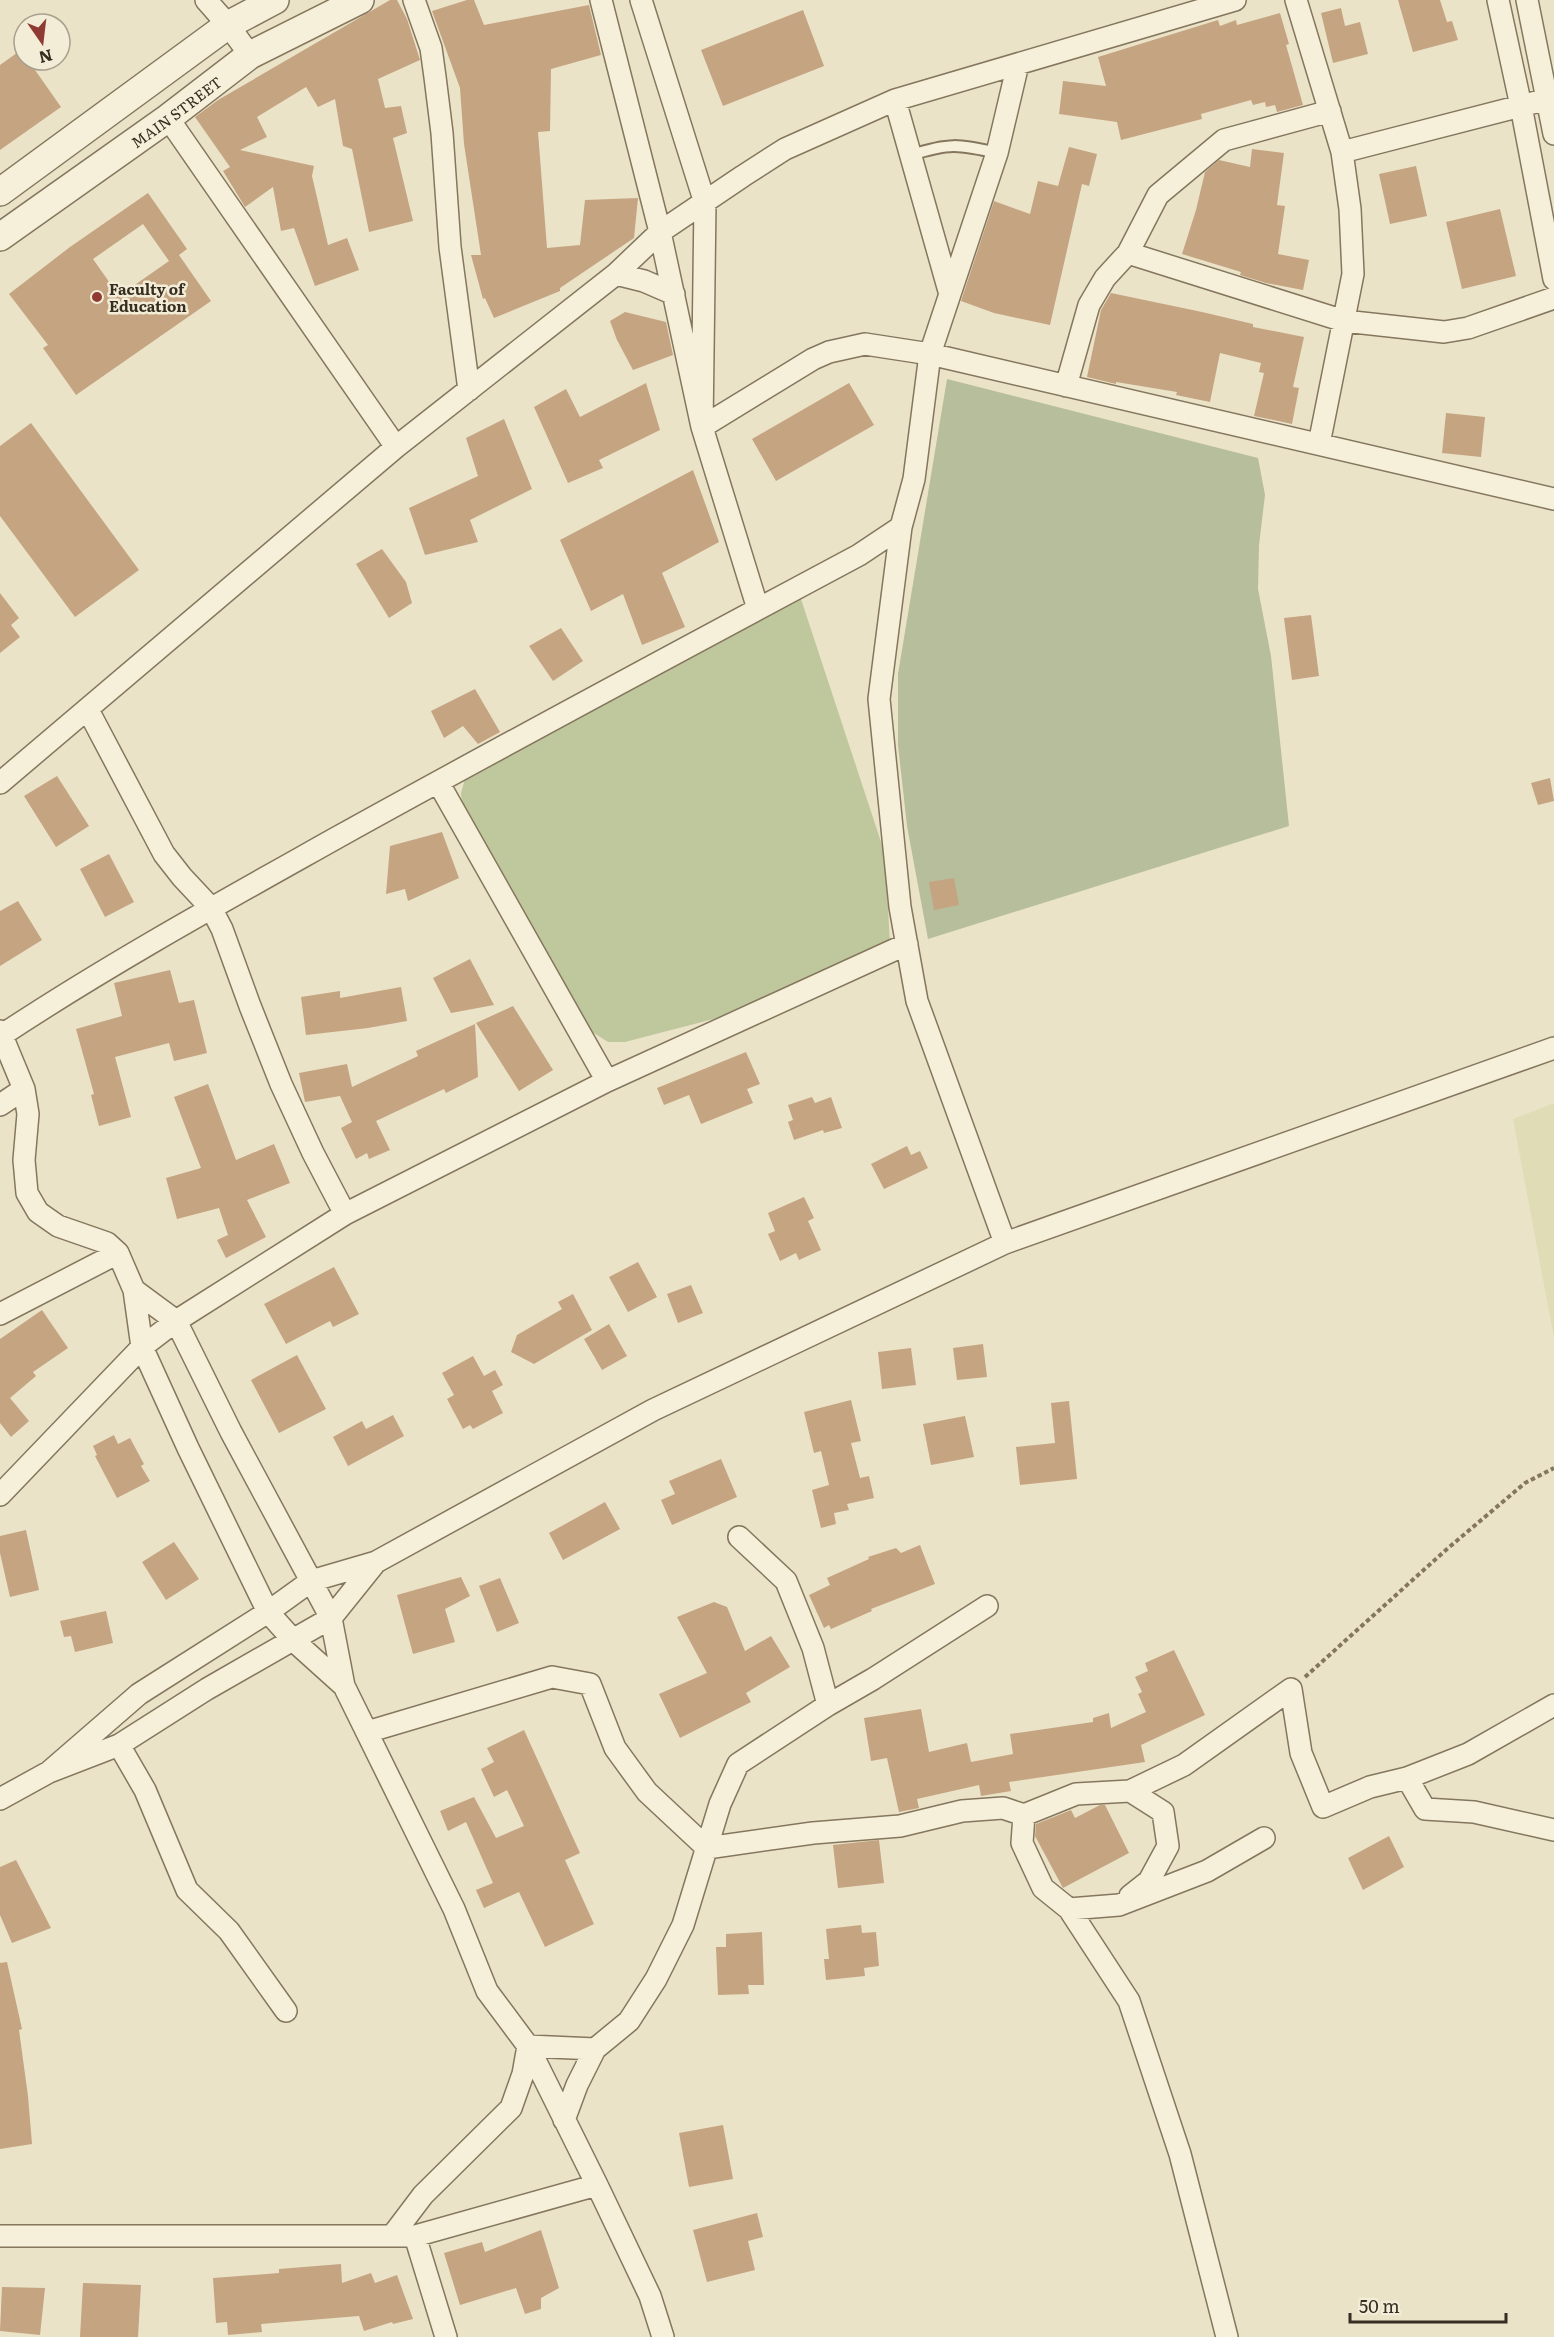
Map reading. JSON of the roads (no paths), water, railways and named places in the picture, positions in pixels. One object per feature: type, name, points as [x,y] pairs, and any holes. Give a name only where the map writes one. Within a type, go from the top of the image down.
[{"type":"street","points":[[207,0],[250,55]]},
{"type":"street","points":[[0,192],[228,25],[275,0]]},
{"type":"street","name":"MAIN STREET","points":[[0,237],[168,118],[250,55],[360,0]]},
{"type":"street","points":[[414,0],[431,48],[434,68],[442,133],[450,247],[470,390]]},
{"type":"street","points":[[601,0],[660,232],[702,427],[758,609]]},
{"type":"street","points":[[641,0],[705,203],[702,427]]},
{"type":"street","points":[[0,783],[396,447],[616,274],[660,232],[785,149],[896,100],[1235,0]]},
{"type":"street","points":[[1296,0],[1342,152],[1350,209],[1353,274],[1319,444]]},
{"type":"street","points":[[1498,0],[1554,279]]},
{"type":"street","points":[[1527,0],[1554,135]]},
{"type":"street","points":[[1005,1243],[917,1001],[900,907],[879,699],[901,527],[914,479],[930,354],[949,291],[997,153],[1018,64]]},
{"type":"street","points":[[1342,152],[1548,99]]},
{"type":"street","points":[[896,100],[949,291]]},
{"type":"street","points":[[1066,386],[1089,305],[1105,278],[1128,254],[1158,195],[1224,140],[1330,111]]},
{"type":"street","points":[[168,118],[396,447]]},
{"type":"street","points":[[1128,254],[1344,321],[1444,332],[1468,328],[1554,298]]},
{"type":"street","points":[[616,274],[644,281],[674,294]]},
{"type":"street","points":[[702,427],[813,359],[829,352],[865,344],[930,354],[1554,499]]},
{"type":"street","points":[[344,1686],[294,1641],[268,1612],[188,1449],[142,1347],[134,1290],[118,1253],[107,1243],[58,1226],[38,1212],[27,1193],[24,1160],[28,1114],[24,1089],[1,1033],[211,908],[438,782],[859,555],[901,527]]},
{"type":"street","points":[[88,710],[164,854],[211,908],[222,929],[281,1084],[345,1214]]},
{"type":"street","points":[[438,782],[607,1081]]},
{"type":"street","points":[[0,1495],[142,1347],[176,1321],[345,1214],[607,1081],[907,944]]},
{"type":"street","points":[[49,1772],[139,1694],[268,1612],[311,1581],[376,1562],[653,1410],[1005,1243],[1554,1048]]},
{"type":"street","points":[[0,1105],[24,1089]]},
{"type":"street","points":[[0,1314],[118,1253]]},
{"type":"street","points":[[134,1290],[176,1321],[231,1432],[331,1618],[344,1686],[454,1909],[488,1991],[528,2046],[597,2185],[650,2296],[663,2337]]},
{"type":"street","points":[[739,1537],[786,1581],[813,1648],[828,1705]]},
{"type":"street","points":[[0,1799],[49,1772],[119,1745],[207,1689],[331,1618],[376,1562]]},
{"type":"street","points":[[564,2120],[577,2085],[595,2049],[629,2021],[656,1979],[683,1925],[720,1804],[738,1764],[987,1606]]},
{"type":"street","points":[[367,1732],[552,1677],[590,1684],[615,1748],[647,1792],[707,1848]]},
{"type":"street","points":[[707,1848],[813,1833],[900,1826],[962,1811],[1003,1808],[1024,1815],[1076,1794],[1130,1791],[1184,1765],[1291,1689],[1301,1753],[1323,1807],[1370,1787],[1407,1778],[1468,1754],[1554,1705]]},
{"type":"street","points":[[119,1745],[145,1790],[187,1890],[229,1932],[286,2011]]},
{"type":"street","points":[[1407,1778],[1425,1809],[1474,1812],[1554,1830]]},
{"type":"street","points":[[1119,1905],[1149,1881],[1167,1846],[1163,1812],[1130,1791]]},
{"type":"street","points":[[1024,1815],[1022,1843],[1043,1888],[1069,1909],[1129,2001],[1180,2154],[1227,2337]]},
{"type":"street","points":[[1069,1909],[1119,1905],[1207,1872],[1264,1838]]},
{"type":"street","points":[[528,2046],[595,2049]]},
{"type":"street","points":[[392,2236],[423,2195],[511,2108],[523,2074],[528,2046]]},
{"type":"street","points":[[0,2236],[415,2236],[597,2185]]},
{"type":"street","points":[[415,2236],[446,2337]]},
{"type":"lane","points":[[911,155],[940,146],[963,146],[997,153]]},
{"type":"place","name":"Faculty of Education","points":[[97,297]]}]
